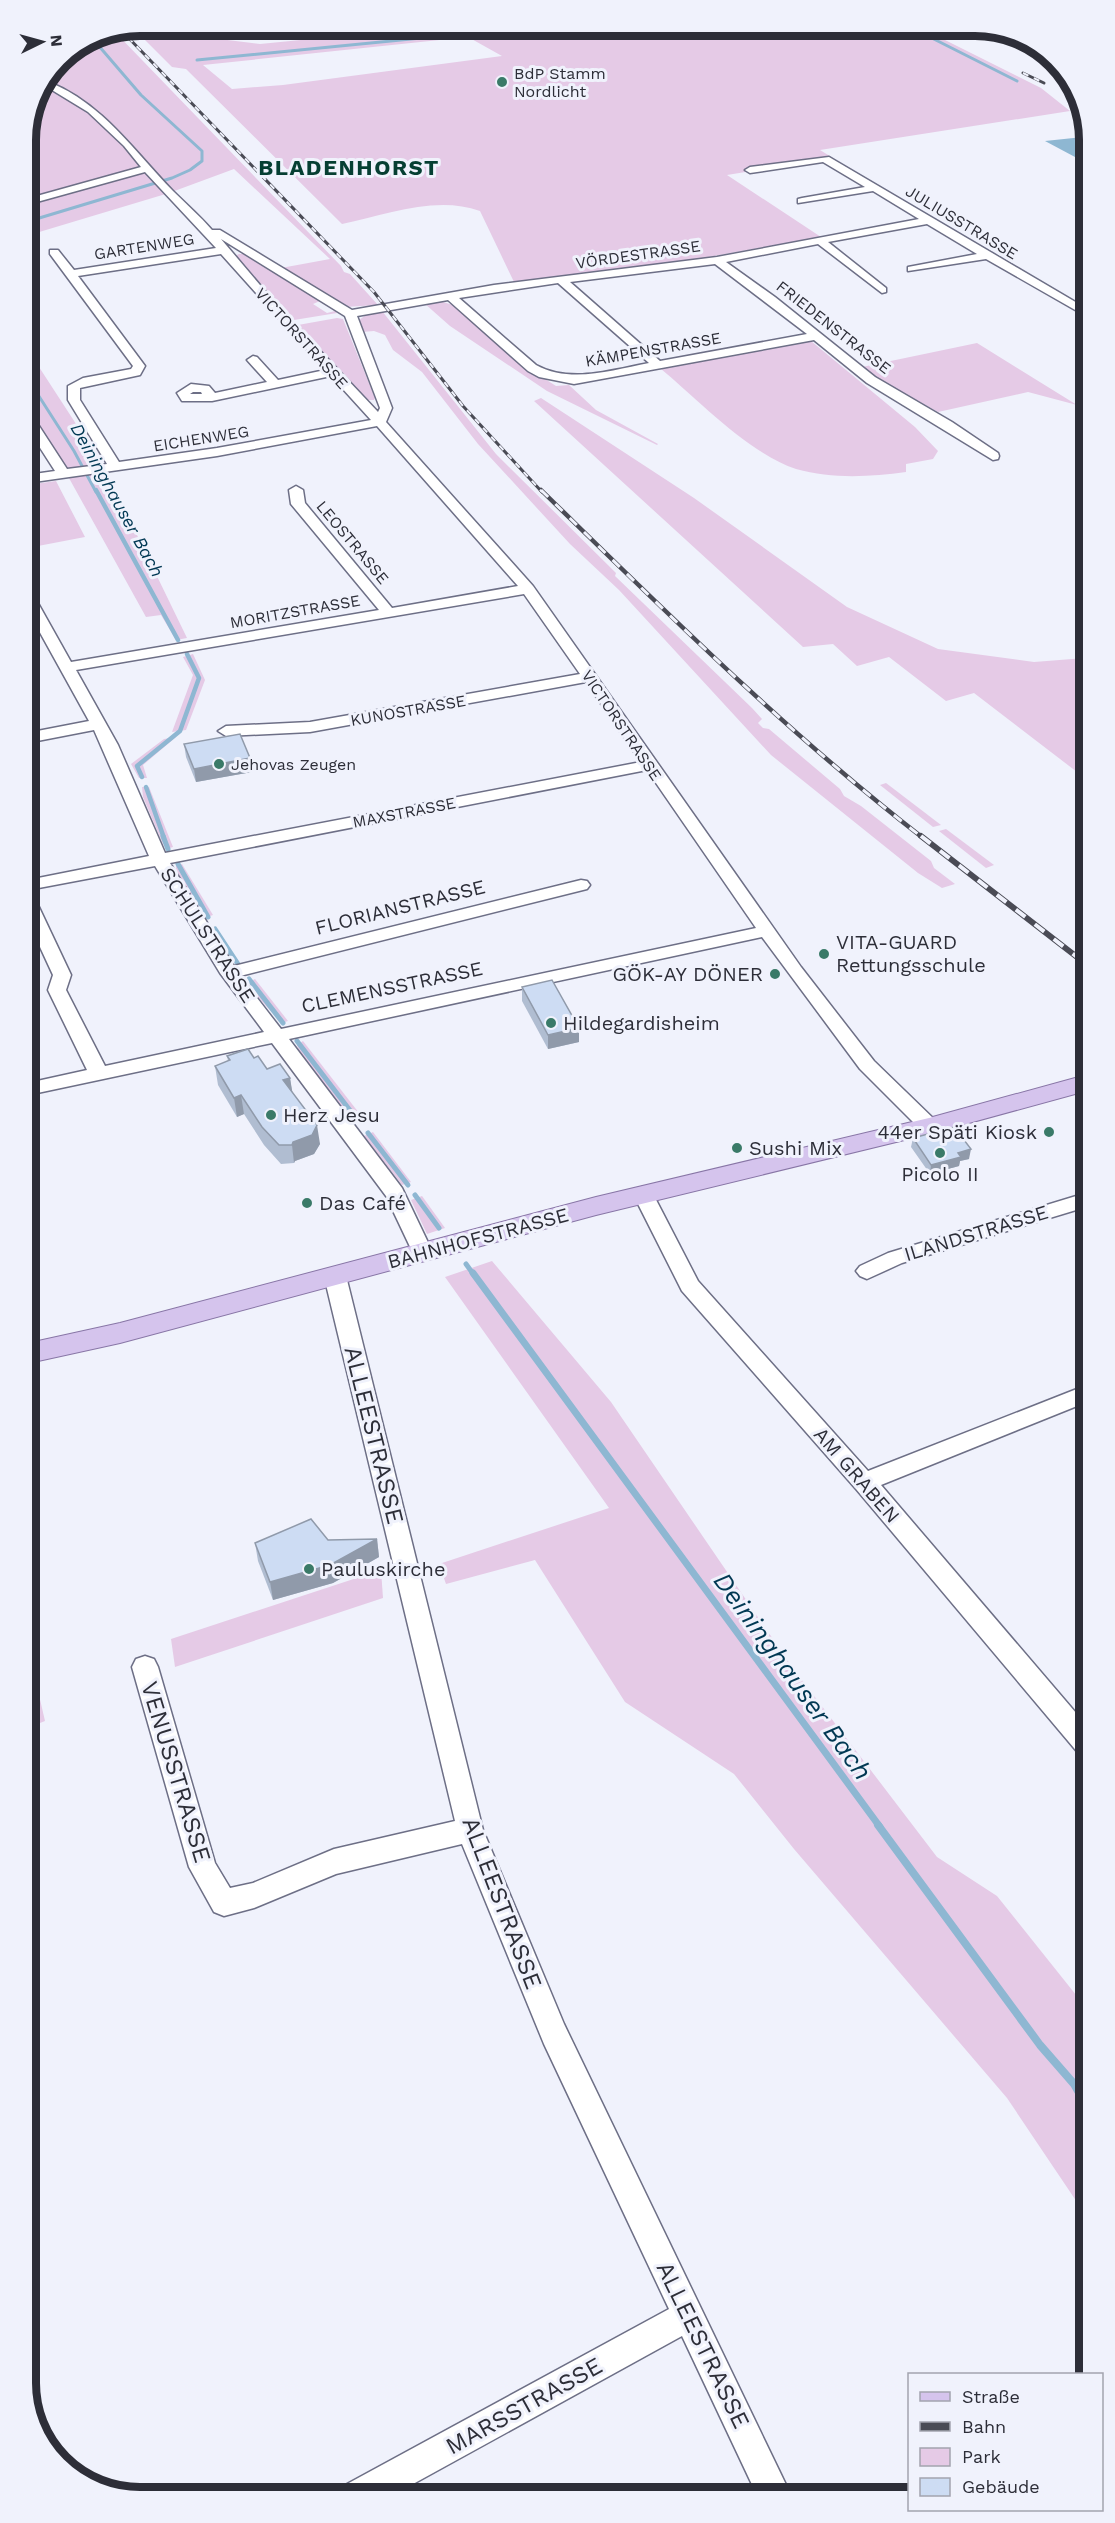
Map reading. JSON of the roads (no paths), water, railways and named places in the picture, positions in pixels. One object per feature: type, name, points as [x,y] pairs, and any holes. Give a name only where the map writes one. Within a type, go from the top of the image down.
[{"type":"main road","name":"BAHNHOFSTRASSE","points":[[36,1351],[120,1333],[643,1194],[929,1126],[1079,1085]]},
{"type":"street","name":"VICTORSTRASSE","points":[[52,86],[98,116],[169,193],[199,221],[528,589],[765,931],[867,1065],[929,1126]]},
{"type":"street","name":"JULIUSSTRASSE","points":[[750,170],[825,159],[1079,309]]},
{"type":"street","points":[[36,200],[151,171]]},
{"type":"street","points":[[802,201],[875,188]]},
{"type":"street","name":"VÖRDESTRASSE","points":[[350,314],[494,288],[717,260],[929,220]]},
{"type":"street","name":"VICTORSTRASSE","points":[[199,221],[350,314],[386,408],[380,422]]},
{"type":"street","points":[[819,240],[882,290]]},
{"type":"street","points":[[224,251],[246,250]]},
{"type":"street","name":"GARTENWEG","points":[[71,274],[224,251]]},
{"type":"street","name":"GARTENWEG","points":[[54,252],[139,366],[136,372],[87,381],[74,386],[74,400],[116,468]]},
{"type":"street","points":[[912,269],[987,255]]},
{"type":"street","name":"FRIEDENSTRASSE","points":[[717,260],[754,285],[870,380],[948,425],[993,456]]},
{"type":"street","points":[[562,280],[657,365]]},
{"type":"street","name":"KÄMPENSTRASSE","points":[[450,296],[532,368],[543,374],[574,380],[817,336]]},
{"type":"street","points":[[253,360],[274,383]]},
{"type":"street","points":[[212,397],[333,372]]},
{"type":"street","name":"EICHENWEG","points":[[36,477],[116,468],[380,422]]},
{"type":"street","points":[[36,432],[63,474]]},
{"type":"street","name":"LEOSTRASSE","points":[[296,490],[298,504],[389,613]]},
{"type":"street","name":"MORITZSTRASSE","points":[[68,667],[528,589]]},
{"type":"street","name":"SCHULSTRASSE","points":[[36,612],[113,751],[159,859],[229,973],[395,1193],[423,1253]]},
{"type":"street","name":"KUNOSTRASSE","points":[[226,730],[310,727],[590,677]]},
{"type":"street","points":[[36,736],[99,724]]},
{"type":"street","name":"MAXSTRASSE","points":[[36,883],[649,765]]},
{"type":"street","name":"FLORIANSTRASSE","points":[[229,973],[581,885]]},
{"type":"street","points":[[36,920],[62,975],[57,990],[99,1074]]},
{"type":"street","name":"CLEMENSSTRASSE","points":[[36,1087],[765,931]]},
{"type":"street","name":"AM GRABEN","points":[[643,1194],[690,1286],[864,1482],[1079,1735]]},
{"type":"street","name":"ILANDSTRASSE","points":[[867,1271],[895,1257],[1079,1202]]},
{"type":"street","name":"ALLEESTRASSE","points":[[335,1276],[470,1830],[554,2034],[770,2487]]},
{"type":"street","points":[[864,1482],[1079,1396]]},
{"type":"street","name":"VENUSSTRASSE","points":[[145,1667],[203,1867],[224,1902],[254,1895],[333,1862],[470,1830]]},
{"type":"street","name":"MARSSTRASSE","points":[[375,2487],[689,2315]]},
{"type":"water","points":[[1079,137],[1079,156],[1075,157],[1045,141]]},
{"type":"waterway","points":[[197,60],[441,36]]},
{"type":"waterway","points":[[928,36],[1017,81]]},
{"type":"waterway","name":"Deininghauser Bach","points":[[36,219],[172,178],[190,170],[202,161],[202,151],[141,95],[98,45]]},
{"type":"waterway","name":"Deininghauser Bach","points":[[36,392],[74,451],[96,492]]},
{"type":"waterway","name":"Deininghauser Bach","points":[[96,490],[178,640]]},
{"type":"waterway","name":"Deininghauser Bach","points":[[142,777],[137,766],[180,731],[199,678],[187,654]]},
{"type":"waterway","name":"Deininghauser Bach","points":[[146,787],[164,838]]},
{"type":"waterway","name":"Deininghauser Bach","points":[[163,836],[168,849]]},
{"type":"waterway","name":"Deininghauser Bach","points":[[178,864],[208,917]]},
{"type":"waterway","name":"Deininghauser Bach","points":[[215,929],[238,964]]},
{"type":"waterway","name":"Deininghauser Bach","points":[[249,979],[283,1023]]},
{"type":"waterway","name":"Deininghauser Bach","points":[[297,1041],[355,1117]]},
{"type":"waterway","name":"Deininghauser Bach","points":[[368,1133],[408,1185]]},
{"type":"waterway","name":"Deininghauser Bach","points":[[415,1195],[439,1228]]},
{"type":"waterway","name":"Deininghauser Bach","points":[[466,1264],[474,1275]]},
{"type":"waterway","name":"Deininghauser Bach","points":[[473,1273],[880,1827]]},
{"type":"waterway","name":"Deininghauser Bach","points":[[878,1825],[1040,2045],[1079,2093]]},
{"type":"railway","points":[[128,37],[374,292],[463,406],[542,492]]},
{"type":"railway","points":[[1023,73],[1044,83]]},
{"type":"railway","points":[[541,490],[774,713],[923,838]]},
{"type":"railway","points":[[921,836],[1079,959]]},
{"type":"place","name":"BdP Stamm Nordlicht","points":[[502,82]]},
{"type":"place","name":"Jehovas Zeugen","points":[[219,764]]},
{"type":"place","name":"VITA-GUARD Rettungsschule","points":[[824,954]]},
{"type":"place","name":"GÖK-AY DÖNER","points":[[775,974]]},
{"type":"place","name":"Hildegardisheim","points":[[551,1023]]},
{"type":"place","name":"Herz Jesu","points":[[271,1115]]},
{"type":"place","name":"44er Späti Kiosk","points":[[1049,1132]]},
{"type":"place","name":"Sushi Mix","points":[[737,1148]]},
{"type":"place","name":"Picolo II","points":[[940,1153]]},
{"type":"place","name":"Das Café","points":[[307,1203]]},
{"type":"place","name":"Pauluskirche","points":[[309,1569]]},
{"type":"district","name":"BLADENHORST","points":[[349,167]]}]
